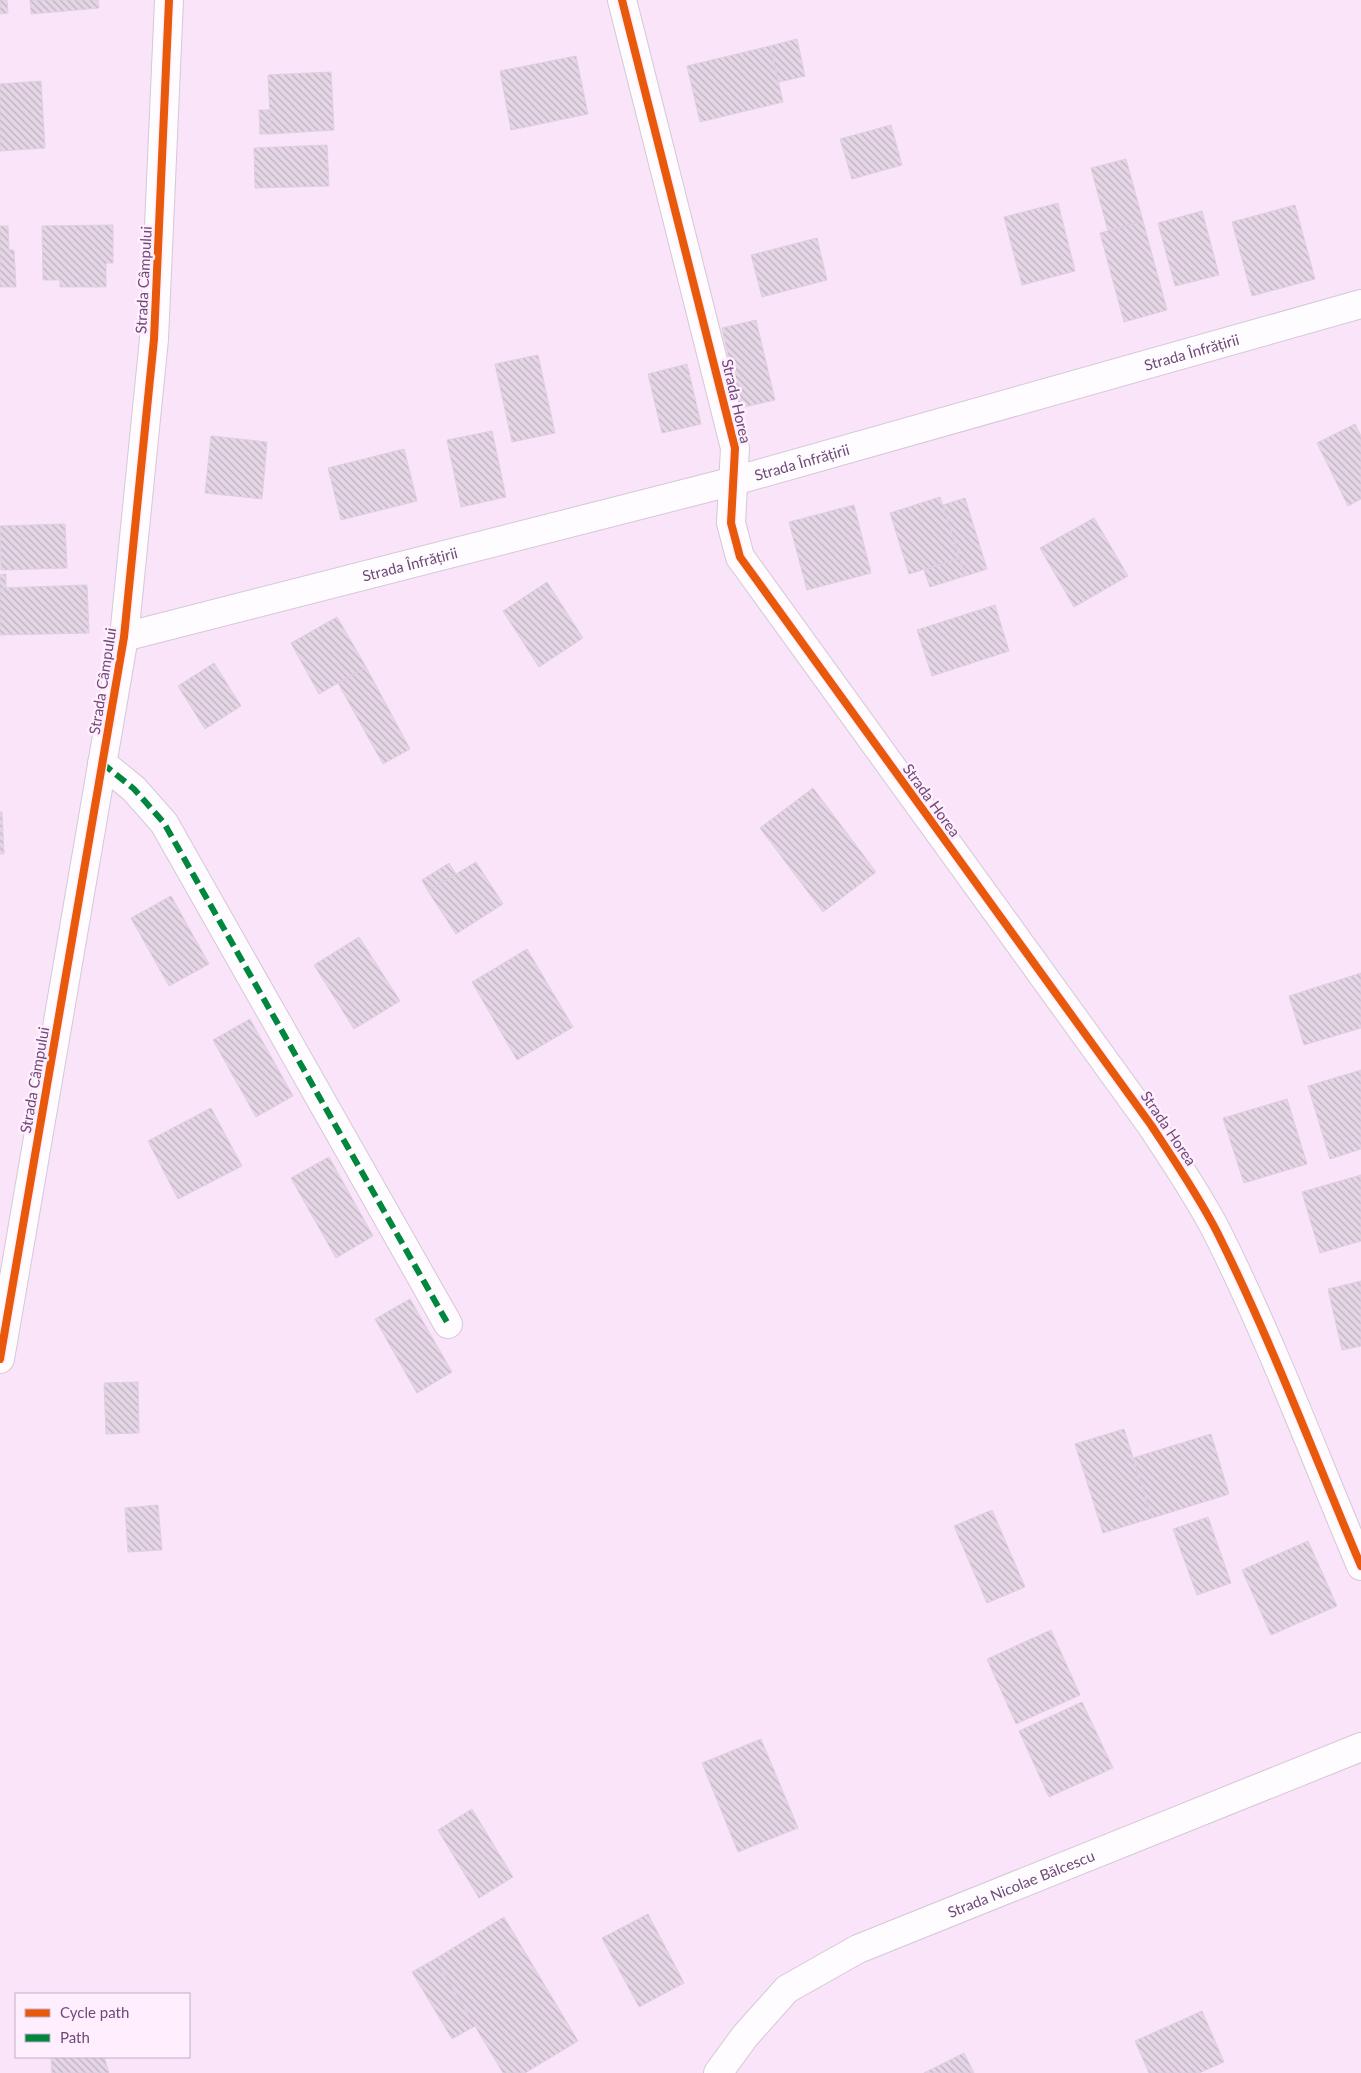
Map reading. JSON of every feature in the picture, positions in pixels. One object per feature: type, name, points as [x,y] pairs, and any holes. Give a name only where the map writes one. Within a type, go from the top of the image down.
[{"type":"street","name":"Strada Câmpului","points":[[0,1359],[124,637],[154,339],[169,0]]},
{"type":"street","name":"Strada Horea","points":[[622,0],[735,448],[731,524],[740,557],[1152,1125],[1185,1177],[1216,1231],[1255,1315],[1361,1566]]},
{"type":"street","name":"Strada Înfrățirii","points":[[124,637],[734,482],[1361,304]]},
{"type":"street","points":[[102,763],[134,789],[164,823],[448,1324]]},
{"type":"street","name":"Strada Nicolae Bălcescu","points":[[718,2073],[745,2036],[787,1990],[858,1950],[1361,1747]]},
{"type":"shaded area","points":[[0,0],[1361,0],[1361,2073],[0,2073]]},
{"type":"building","points":[[0,0],[7,0],[8,13],[0,14]]},
{"type":"building","points":[[30,0],[98,0],[99,8],[31,14]]},
{"type":"building","points":[[797,39],[805,76],[779,82],[770,46]]},
{"type":"building","points":[[770,46],[783,102],[700,122],[687,66]]},
{"type":"building","points":[[576,56],[588,114],[511,130],[500,71]]},
{"type":"building","points":[[331,72],[334,130],[271,134],[268,75]]},
{"type":"building","points":[[41,81],[45,148],[0,151],[0,84]]},
{"type":"building","points":[[259,110],[270,110],[271,134],[260,134]]},
{"type":"building","points":[[891,125],[902,165],[852,179],[840,139]]},
{"type":"building","points":[[327,145],[329,186],[255,188],[254,148]]},
{"type":"building","points":[[1126,159],[1143,221],[1108,231],[1091,168]]},
{"type":"building","points":[[1058,203],[1075,271],[1022,285],[1004,217]]},
{"type":"building","points":[[1295,205],[1315,279],[1252,296],[1232,222]]},
{"type":"building","points":[[1202,211],[1219,275],[1175,286],[1158,223]]},
{"type":"building","points":[[1143,221],[1167,310],[1124,322],[1100,233]]},
{"type":"building","points":[[113,225],[113,263],[106,263],[106,287],[60,287],[60,280],[43,280],[42,226]]},
{"type":"building","points":[[0,226],[8,226],[9,250],[14,250],[16,287],[0,287]]},
{"type":"building","points":[[817,238],[827,280],[762,297],[751,255]]},
{"type":"building","points":[[756,320],[775,400],[740,408],[722,328]]},
{"type":"building","points":[[538,355],[555,433],[512,442],[495,364]]},
{"type":"building","points":[[687,364],[701,424],[662,433],[648,374]]},
{"type":"building","points":[[1355,424],[1361,436],[1361,499],[1348,506],[1317,443]]},
{"type":"building","points":[[492,431],[506,497],[461,507],[447,440]]},
{"type":"building","points":[[211,436],[267,442],[262,499],[205,493]]},
{"type":"building","points":[[404,449],[417,501],[341,520],[328,468]]},
{"type":"building","points":[[940,497],[960,558],[909,574],[890,513]]},
{"type":"building","points":[[965,498],[987,569],[965,576],[943,505]]},
{"type":"building","points":[[854,505],[871,573],[807,590],[789,522]]},
{"type":"building","points":[[1094,518],[1128,576],[1074,607],[1040,548]]},
{"type":"building","points":[[65,524],[67,568],[1,570],[0,526]]},
{"type":"building","points":[[960,558],[965,576],[930,587],[924,570]]},
{"type":"building","points":[[6,574],[6,588],[0,588],[0,575]]},
{"type":"building","points":[[547,582],[583,638],[539,667],[503,611]]},
{"type":"building","points":[[87,585],[89,633],[0,635],[0,588]]},
{"type":"building","points":[[995,605],[1009,651],[932,676],[917,630]]},
{"type":"building","points":[[337,617],[366,667],[319,694],[291,643]]},
{"type":"building","points":[[214,663],[241,706],[205,729],[178,686]]},
{"type":"building","points":[[366,667],[410,749],[383,764],[338,683]]},
{"type":"building","points":[[813,788],[876,872],[823,912],[760,828]]},
{"type":"building","points":[[0,812],[2,812],[4,854],[0,854]]},
{"type":"building","points":[[476,862],[503,904],[456,934],[428,891]]},
{"type":"building","points":[[449,863],[456,874],[428,891],[422,880]]},
{"type":"building","points":[[171,896],[209,964],[169,986],[131,918]]},
{"type":"building","points":[[359,937],[400,1001],[354,1029],[314,965]]},
{"type":"building","points":[[527,949],[573,1027],[517,1060],[472,982]]},
{"type":"building","points":[[1361,973],[1361,1028],[1304,1045],[1289,996]]},
{"type":"building","points":[[250,1019],[293,1096],[256,1117],[213,1040]]},
{"type":"building","points":[[1361,1070],[1361,1149],[1330,1159],[1308,1086]]},
{"type":"building","points":[[1287,1099],[1307,1164],[1244,1183],[1223,1118]]},
{"type":"building","points":[[211,1108],[242,1166],[178,1199],[148,1141]]},
{"type":"building","points":[[329,1157],[373,1236],[336,1258],[291,1178]]},
{"type":"building","points":[[1361,1175],[1361,1241],[1320,1253],[1302,1192]]},
{"type":"building","points":[[1361,1281],[1361,1346],[1342,1350],[1328,1289]]},
{"type":"building","points":[[410,1299],[452,1372],[417,1393],[375,1319]]},
{"type":"building","points":[[138,1382],[139,1433],[106,1434],[104,1383]]},
{"type":"building","points":[[1124,1429],[1152,1518],[1103,1533],[1075,1444]]},
{"type":"building","points":[[1211,1434],[1229,1494],[1152,1518],[1133,1458]]},
{"type":"building","points":[[158,1505],[162,1550],[128,1552],[125,1508]]},
{"type":"building","points":[[992,1510],[1025,1587],[987,1603],[954,1526]]},
{"type":"building","points":[[1208,1517],[1231,1583],[1197,1595],[1173,1529]]},
{"type":"building","points":[[1308,1541],[1337,1606],[1271,1635],[1242,1570]]},
{"type":"building","points":[[1051,1630],[1080,1695],[1016,1724],[987,1659]]},
{"type":"building","points":[[1082,1702],[1113,1768],[1049,1797],[1019,1731]]},
{"type":"building","points":[[761,1739],[798,1828],[738,1852],[702,1763]]},
{"type":"building","points":[[472,1809],[513,1877],[479,1898],[438,1830]]},
{"type":"building","points":[[648,1914],[684,1983],[639,2007],[602,1938]]},
{"type":"building","points":[[504,1917],[578,2041],[525,2073],[503,2073],[435,1959]]},
{"type":"building","points":[[435,1959],[475,2026],[452,2039],[412,1972]]},
{"type":"building","points":[[1202,2011],[1224,2062],[1199,2073],[1149,2073],[1135,2041]]},
{"type":"building","points":[[964,2053],[974,2073],[924,2073]]},
{"type":"building","points":[[51,2058],[104,2058],[109,2073],[52,2073]]},
{"type":"marked path","points":[[102,763],[134,789],[164,823],[448,1324]]},
{"type":"cycle path","points":[[0,1359],[124,637],[154,339],[169,0]]},
{"type":"cycle path","points":[[622,0],[735,448],[731,523],[740,557],[1151,1125],[1194,1191],[1210,1218],[1256,1314],[1361,1566]]}]
